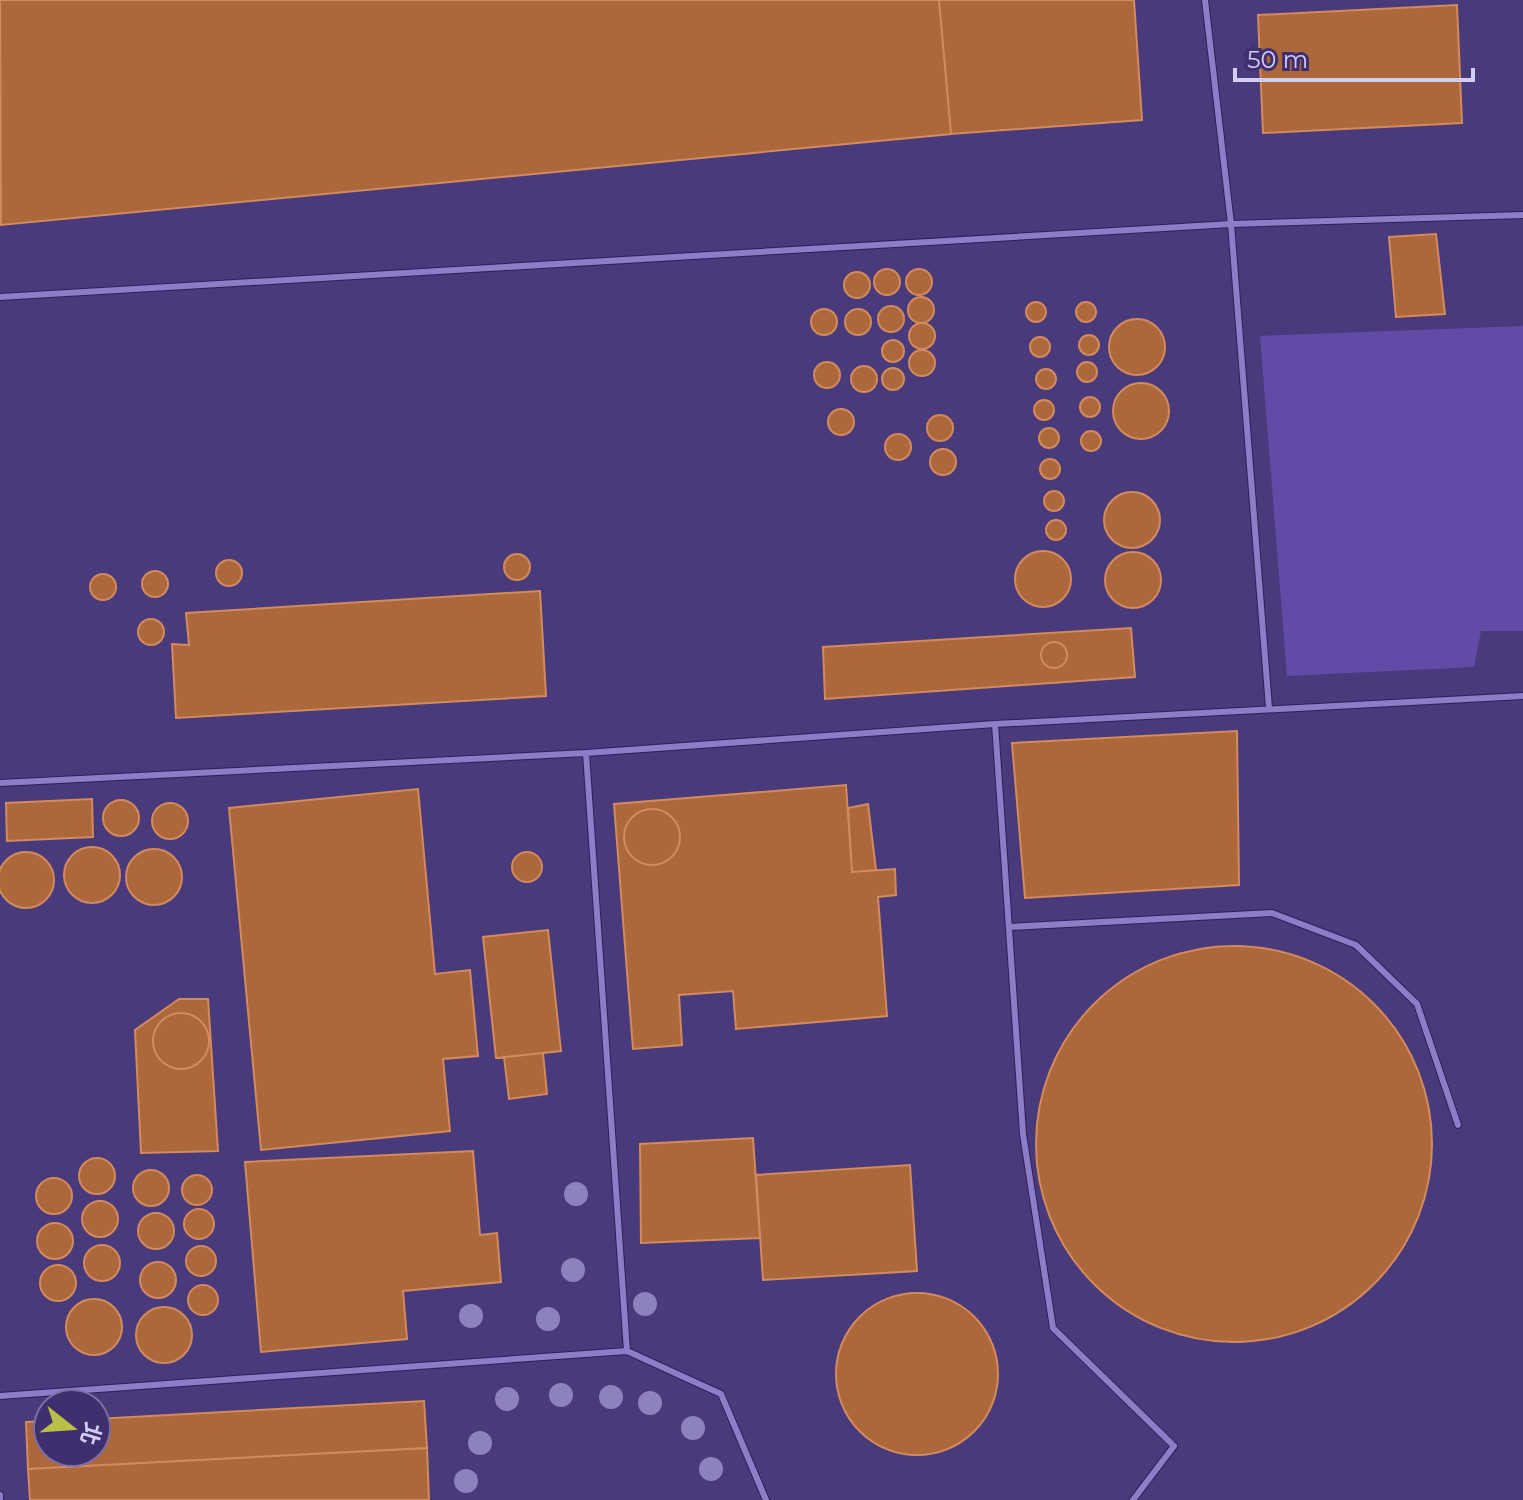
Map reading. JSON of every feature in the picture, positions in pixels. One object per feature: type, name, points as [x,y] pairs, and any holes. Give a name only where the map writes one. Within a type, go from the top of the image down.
[{"type":"lane","points":[[1205,0],[1231,224],[1269,708]]},
{"type":"lane","points":[[0,297],[1231,224],[1523,215]]},
{"type":"lane","points":[[0,783],[586,753],[995,724],[1523,696]]},
{"type":"lane","points":[[995,724],[1023,1134],[1053,1328],[1174,1446],[1133,1500]]},
{"type":"lane","points":[[586,753],[627,1351]]},
{"type":"lane","points":[[1009,927],[1272,913],[1356,945],[1417,1004],[1458,1125]]},
{"type":"lane","points":[[0,1396],[627,1351],[721,1394],[766,1500]]},
{"type":"shaded area","points":[[1523,326],[1523,631],[1481,631],[1474,667],[1287,676],[1260,336]]},
{"type":"building","points":[[0,0],[939,0],[951,134],[1,225]]},
{"type":"building","points":[[939,0],[1134,0],[1142,120],[951,134]]},
{"type":"building","points":[[1457,5],[1462,123],[1263,133],[1258,15]]},
{"type":"building","points":[[1436,234],[1445,314],[1396,317],[1389,237]]},
{"type":"building","points":[[887,269],[896,273],[900,282],[896,291],[887,295],[878,291],[874,282],[878,273]]},
{"type":"building","points":[[919,269],[928,273],[932,282],[928,291],[919,295],[910,291],[906,282],[910,273]]},
{"type":"building","points":[[857,272],[866,276],[870,285],[866,294],[857,298],[848,294],[844,285],[848,276]]},
{"type":"building","points":[[921,297],[930,301],[934,310],[930,319],[921,323],[912,319],[908,310],[912,301]]},
{"type":"building","points":[[1036,302],[1043,305],[1046,312],[1043,319],[1036,322],[1029,319],[1026,312],[1029,305]]},
{"type":"building","points":[[1086,302],[1093,305],[1096,312],[1093,319],[1086,322],[1079,319],[1076,312],[1079,305]]},
{"type":"building","points":[[891,306],[900,310],[904,319],[900,328],[891,332],[882,328],[878,319],[882,310]]},
{"type":"building","points":[[824,309],[833,313],[837,322],[833,331],[824,335],[815,331],[811,322],[815,313]]},
{"type":"building","points":[[858,309],[867,313],[871,322],[867,331],[858,335],[849,331],[845,322],[849,313]]},
{"type":"building","points":[[1137,319],[1157,327],[1165,347],[1157,367],[1137,375],[1117,367],[1109,347],[1117,327]]},
{"type":"building","points":[[922,323],[931,327],[935,336],[931,345],[922,349],[913,345],[909,336],[913,327]]},
{"type":"building","points":[[1089,335],[1096,338],[1099,345],[1096,352],[1089,355],[1082,352],[1079,345],[1082,338]]},
{"type":"building","points":[[1040,337],[1047,340],[1050,347],[1047,354],[1040,357],[1033,354],[1030,347],[1033,340]]},
{"type":"building","points":[[893,340],[901,343],[904,351],[901,359],[893,362],[885,359],[882,351],[885,343]]},
{"type":"building","points":[[922,350],[931,354],[935,363],[931,372],[922,376],[913,372],[909,363],[913,354]]},
{"type":"building","points":[[827,362],[836,366],[840,375],[836,384],[827,388],[818,384],[814,375],[818,366]]},
{"type":"building","points":[[1083,362],[1091,362],[1097,372],[1091,382],[1083,382],[1077,376],[1077,368]]},
{"type":"building","points":[[864,366],[873,370],[877,379],[873,388],[864,392],[855,388],[851,379],[855,370]]},
{"type":"building","points":[[893,368],[901,371],[904,379],[901,387],[893,390],[885,387],[882,379],[885,371]]},
{"type":"building","points":[[1046,369],[1053,372],[1056,379],[1053,386],[1046,389],[1039,386],[1036,379],[1039,372]]},
{"type":"building","points":[[1141,383],[1161,391],[1169,411],[1161,431],[1141,439],[1121,431],[1113,411],[1121,391]]},
{"type":"building","points":[[1086,397],[1094,397],[1100,407],[1094,417],[1086,417],[1080,411],[1080,403]]},
{"type":"building","points":[[1044,400],[1051,403],[1054,410],[1051,417],[1044,420],[1037,417],[1034,410],[1037,403]]},
{"type":"building","points":[[841,409],[850,413],[854,422],[850,431],[841,435],[832,431],[828,422],[832,413]]},
{"type":"building","points":[[940,415],[949,419],[953,428],[949,437],[940,441],[931,437],[927,428],[931,419]]},
{"type":"building","points":[[1049,428],[1056,431],[1059,438],[1056,445],[1049,448],[1042,445],[1039,438],[1042,431]]},
{"type":"building","points":[[1091,431],[1098,434],[1101,441],[1098,448],[1091,451],[1084,448],[1081,441],[1084,434]]},
{"type":"building","points":[[898,434],[907,438],[911,447],[907,456],[898,460],[889,456],[885,447],[889,438]]},
{"type":"building","points":[[943,449],[952,453],[956,462],[952,471],[943,475],[934,471],[930,462],[934,453]]},
{"type":"building","points":[[1050,459],[1057,462],[1060,469],[1057,476],[1050,479],[1043,476],[1040,469],[1043,462]]},
{"type":"building","points":[[1054,491],[1061,494],[1064,501],[1061,508],[1054,511],[1047,508],[1044,501],[1047,494]]},
{"type":"building","points":[[1132,492],[1152,500],[1160,520],[1152,540],[1132,548],[1112,540],[1104,520],[1112,500]]},
{"type":"building","points":[[1056,520],[1063,523],[1066,530],[1063,537],[1056,540],[1049,537],[1046,530],[1049,523]]},
{"type":"building","points":[[1043,551],[1063,559],[1071,579],[1063,599],[1043,607],[1023,599],[1015,579],[1023,559]]},
{"type":"building","points":[[1133,552],[1153,560],[1161,580],[1153,600],[1133,608],[1113,600],[1105,580],[1113,560]]},
{"type":"building","points":[[517,554],[526,558],[530,567],[526,576],[517,580],[508,576],[504,567],[508,558]]},
{"type":"building","points":[[229,560],[238,564],[242,573],[238,582],[229,586],[220,582],[216,573],[220,564]]},
{"type":"building","points":[[155,571],[164,575],[168,584],[164,593],[155,597],[146,593],[142,584],[146,575]]},
{"type":"building","points":[[103,574],[112,578],[116,587],[112,596],[103,600],[94,596],[90,587],[94,578]]},
{"type":"building","points":[[540,591],[546,696],[176,718],[172,644],[189,645],[186,613]]},
{"type":"building","points":[[151,619],[160,623],[164,632],[160,641],[151,645],[142,641],[138,632],[142,623]]},
{"type":"building","points":[[1131,628],[1135,677],[825,699],[823,647]]},
{"type":"building","points":[[1054,642],[1063,646],[1067,655],[1063,664],[1054,668],[1045,664],[1041,655],[1045,646]]},
{"type":"building","points":[[1237,731],[1239,885],[1025,898],[1012,743]]},
{"type":"building","points":[[846,785],[852,872],[895,869],[896,895],[878,897],[887,1016],[736,1029],[733,991],[679,995],[682,1045],[633,1049],[614,804]]},
{"type":"building","points":[[418,789],[435,974],[470,970],[478,1056],[443,1059],[450,1131],[261,1150],[229,808]]},
{"type":"building","points":[[92,799],[93,837],[7,841],[6,803]]},
{"type":"building","points":[[121,800],[134,805],[139,818],[134,831],[121,836],[108,831],[103,818],[108,805]]},
{"type":"building","points":[[170,803],[183,808],[188,821],[183,834],[170,839],[157,834],[152,821],[157,808]]},
{"type":"building","points":[[868,804],[876,870],[852,872],[848,808]]},
{"type":"building","points":[[652,809],[672,817],[680,837],[672,857],[652,865],[632,857],[624,837],[632,817]]},
{"type":"building","points":[[92,847],[112,855],[120,875],[112,895],[92,903],[72,895],[64,875],[72,855]]},
{"type":"building","points":[[154,849],[174,857],[182,877],[174,897],[154,905],[134,897],[126,877],[134,857]]},
{"type":"building","points":[[26,852],[46,860],[54,880],[46,900],[26,908],[6,900],[-2,880],[6,860]]},
{"type":"building","points":[[527,852],[538,856],[542,867],[538,878],[527,882],[516,878],[512,867],[516,856]]},
{"type":"building","points":[[548,930],[561,1051],[496,1058],[483,937]]},
{"type":"building","points":[[1234,946],[1273,949],[1310,961],[1344,979],[1374,1004],[1399,1034],[1417,1068],[1429,1105],[1432,1144],[1429,1183],[1417,1220],[1399,1254],[1374,1284],[1344,1309],[1310,1327],[1273,1339],[1234,1342],[1195,1339],[1158,1327],[1124,1309],[1094,1284],[1069,1254],[1051,1220],[1039,1183],[1036,1144],[1039,1105],[1051,1068],[1069,1034],[1094,1004],[1124,979],[1158,961],[1195,949]]},
{"type":"building","points":[[179,999],[208,999],[218,1151],[141,1153],[135,1030]]},
{"type":"building","points":[[181,1013],[201,1021],[209,1041],[201,1061],[181,1069],[161,1061],[153,1041],[161,1021]]},
{"type":"building","points":[[543,1053],[547,1094],[509,1099],[504,1057]]},
{"type":"building","points":[[753,1138],[760,1238],[641,1243],[640,1144]]},
{"type":"building","points":[[473,1151],[480,1235],[497,1233],[501,1282],[403,1291],[407,1339],[261,1352],[245,1162]]},
{"type":"building","points":[[97,1158],[110,1163],[115,1176],[110,1189],[97,1194],[84,1189],[79,1176],[84,1163]]},
{"type":"building","points":[[910,1165],[917,1271],[763,1280],[756,1175]]},
{"type":"building","points":[[151,1170],[164,1175],[169,1188],[164,1201],[151,1206],[138,1201],[133,1188],[138,1175]]},
{"type":"building","points":[[197,1175],[208,1179],[212,1190],[208,1201],[197,1205],[186,1201],[182,1190],[186,1179]]},
{"type":"building","points":[[54,1178],[67,1183],[72,1196],[67,1209],[54,1214],[41,1209],[36,1196],[41,1183]]},
{"type":"building","points":[[100,1201],[113,1206],[118,1219],[113,1232],[100,1237],[87,1232],[82,1219],[87,1206]]},
{"type":"building","points":[[199,1209],[210,1213],[214,1224],[210,1235],[199,1239],[188,1235],[184,1224],[188,1213]]},
{"type":"building","points":[[156,1213],[169,1218],[174,1231],[169,1244],[156,1249],[143,1244],[138,1231],[143,1218]]},
{"type":"building","points":[[55,1223],[68,1228],[73,1241],[68,1254],[55,1259],[42,1254],[37,1241],[42,1228]]},
{"type":"building","points":[[102,1245],[115,1250],[120,1263],[115,1276],[102,1281],[89,1276],[84,1263],[89,1250]]},
{"type":"building","points":[[201,1246],[212,1250],[216,1261],[212,1272],[201,1276],[190,1272],[186,1261],[190,1250]]},
{"type":"building","points":[[158,1262],[171,1267],[176,1280],[171,1293],[158,1298],[145,1293],[140,1280],[145,1267]]},
{"type":"building","points":[[58,1265],[71,1270],[76,1283],[71,1296],[58,1301],[45,1296],[40,1283],[45,1270]]},
{"type":"building","points":[[203,1285],[214,1289],[218,1300],[214,1311],[203,1315],[192,1311],[188,1300],[192,1289]]},
{"type":"building","points":[[917,1293],[948,1299],[974,1317],[992,1343],[998,1374],[992,1405],[974,1431],[948,1449],[917,1455],[886,1449],[860,1431],[842,1405],[836,1374],[842,1343],[860,1317],[886,1299]]},
{"type":"building","points":[[94,1299],[114,1307],[122,1327],[114,1347],[94,1355],[74,1347],[66,1327],[74,1307]]},
{"type":"building","points":[[164,1307],[184,1315],[192,1335],[184,1355],[164,1363],[144,1355],[136,1335],[144,1315]]},
{"type":"building","points":[[424,1401],[427,1448],[112,1465],[112,1418]]},
{"type":"building","points":[[26,1422],[32,1422],[32,1468],[47,1468],[28,1469]]},
{"type":"building","points":[[427,1448],[429,1500],[30,1500],[28,1469],[112,1468],[112,1465]]}]
